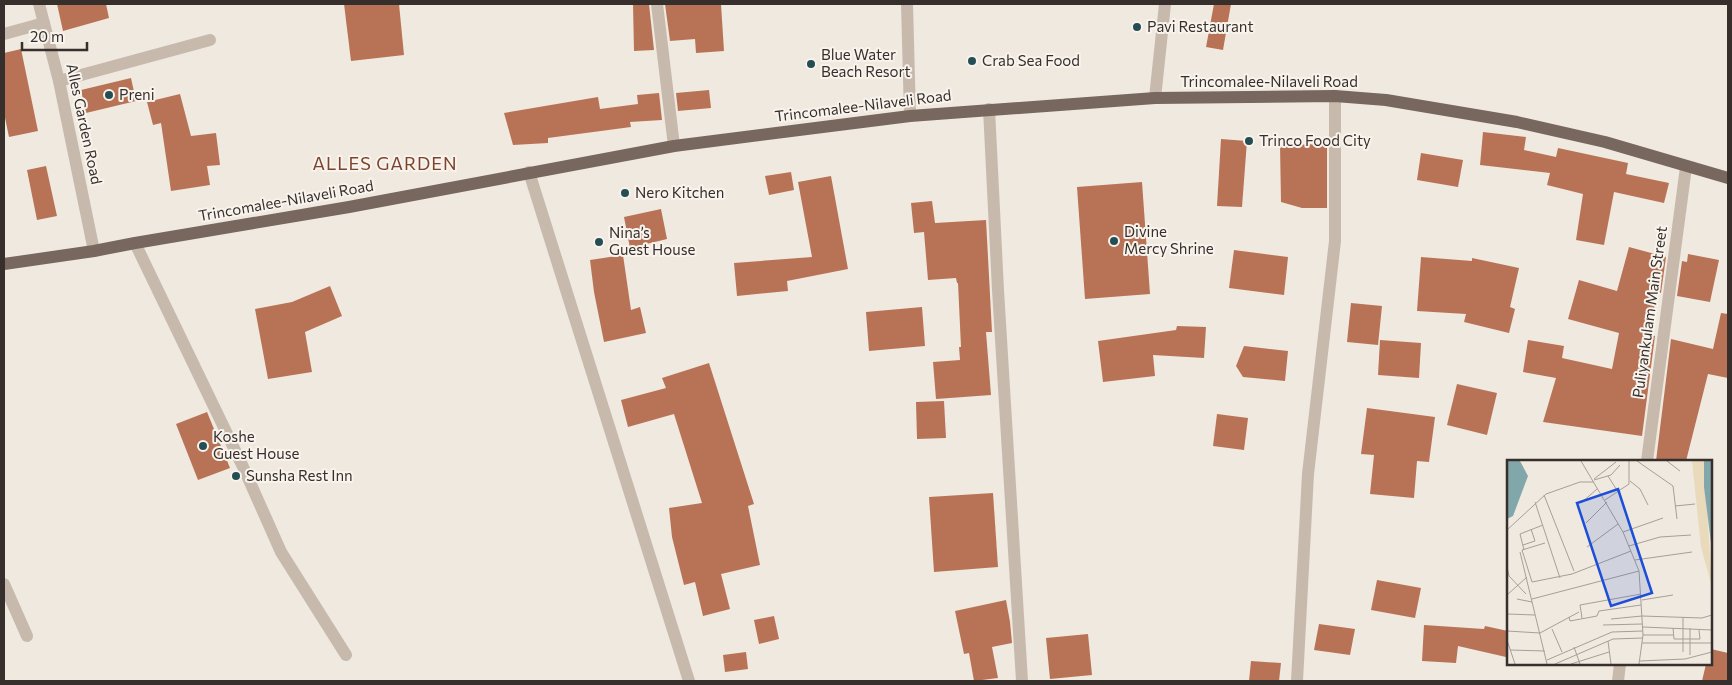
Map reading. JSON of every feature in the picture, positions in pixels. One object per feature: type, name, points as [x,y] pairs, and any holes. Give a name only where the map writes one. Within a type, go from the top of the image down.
[{"type":"main road","name":"Trincomalee-Nilaveli Road","points":[[4,264],[94,251],[135,242],[349,207],[674,146],[910,116],[1155,98],[1335,96],[1386,100],[1517,122],[1605,142],[1728,178]]},
{"type":"street","name":"Alles Garden Road","points":[[39,4],[59,81],[94,251]]},
{"type":"street","points":[[657,4],[674,146]]},
{"type":"street","points":[[907,4],[910,116]]},
{"type":"street","points":[[1155,98],[1165,4]]},
{"type":"street","points":[[4,34],[44,23]]},
{"type":"street","points":[[59,81],[210,40]]},
{"type":"street","points":[[1297,681],[1308,474],[1335,241],[1335,96]]},
{"type":"street","points":[[989,109],[1022,681]]},
{"type":"street","name":"Puliyankulam Main Street","points":[[1647,460],[1686,167]]},
{"type":"street","points":[[529,172],[689,681]]},
{"type":"street","points":[[135,242],[281,552],[346,655]]},
{"type":"street","points":[[4,584],[27,636]]},
{"type":"street","points":[[1618,681],[1620,665]]},
{"type":"building","points":[[57,4],[106,4],[109,18],[63,31]]},
{"type":"building","points":[[344,4],[399,4],[404,55],[351,61]]},
{"type":"building","points":[[633,4],[649,4],[654,50],[634,51]]},
{"type":"building","points":[[665,4],[721,4],[724,51],[696,53],[695,39],[670,41]]},
{"type":"building","points":[[1214,4],[1231,4],[1223,50],[1206,47]]},
{"type":"building","points":[[21,49],[38,131],[9,137],[4,113],[4,53]]},
{"type":"building","name":"Preni","points":[[131,78],[136,101],[86,113],[81,90]]},
{"type":"building","points":[[709,90],[711,108],[678,111],[676,93]]},
{"type":"building","points":[[659,93],[662,120],[630,122],[631,127],[548,138],[548,143],[513,145],[504,113],[598,97],[600,109],[638,104],[637,95]]},
{"type":"building","points":[[180,94],[191,136],[216,133],[220,165],[207,166],[210,185],[171,191],[161,123],[153,125],[147,102]]},
{"type":"building","points":[[1483,132],[1526,137],[1524,150],[1556,157],[1558,148],[1628,163],[1626,174],[1669,183],[1664,203],[1614,192],[1604,245],[1576,240],[1583,194],[1547,185],[1550,173],[1480,165]]},
{"type":"building","points":[[1221,139],[1247,141],[1242,207],[1217,206]]},
{"type":"building","points":[[1327,144],[1327,208],[1302,208],[1281,202],[1280,145]]},
{"type":"building","points":[[1421,153],[1463,160],[1458,187],[1417,180]]},
{"type":"building","points":[[46,166],[57,216],[37,220],[27,170]]},
{"type":"building","points":[[791,172],[794,190],[769,195],[765,176]]},
{"type":"building","points":[[831,176],[848,269],[787,281],[788,291],[737,296],[734,263],[812,257],[798,182]]},
{"type":"building","name":"Divine Mercy Shrine","points":[[1142,182],[1150,294],[1085,299],[1077,187]]},
{"type":"building","points":[[932,201],[935,223],[986,220],[992,332],[986,332],[991,395],[936,399],[933,362],[960,360],[959,347],[961,347],[958,283],[956,278],[928,280],[924,232],[914,233],[911,203]]},
{"type":"building","points":[[661,209],[667,239],[630,248],[624,217]]},
{"type":"building","points":[[1629,247],[1666,257],[1661,293],[1658,292],[1648,334],[1655,336],[1642,436],[1543,422],[1556,378],[1523,372],[1528,340],[1564,346],[1562,358],[1612,369],[1619,333],[1568,319],[1579,280],[1617,291]]},
{"type":"building","points":[[1234,250],[1288,257],[1284,295],[1229,288]]},
{"type":"building","points":[[1688,254],[1719,260],[1710,302],[1677,296],[1682,261],[1687,262]]},
{"type":"building","points":[[623,255],[631,310],[640,307],[646,333],[604,342],[590,260]]},
{"type":"building","points":[[1421,257],[1472,261],[1472,258],[1519,268],[1510,307],[1515,309],[1509,333],[1464,322],[1466,314],[1417,311]]},
{"type":"building","points":[[330,286],[342,316],[305,332],[312,372],[268,379],[255,309],[292,302]]},
{"type":"building","points":[[1351,303],[1382,306],[1378,345],[1347,342]]},
{"type":"building","points":[[922,307],[925,346],[869,351],[866,312]]},
{"type":"building","points":[[1721,313],[1728,314],[1728,378],[1708,374],[1686,460],[1656,460],[1671,339],[1713,349]]},
{"type":"building","points":[[1177,326],[1206,327],[1204,358],[1153,355],[1155,376],[1103,382],[1098,341],[1176,330]]},
{"type":"building","points":[[1380,340],[1421,343],[1419,378],[1378,375]]},
{"type":"building","points":[[1244,346],[1288,351],[1285,381],[1243,377],[1236,366]]},
{"type":"building","points":[[709,363],[754,504],[748,506],[760,565],[721,574],[730,609],[703,616],[695,582],[684,585],[672,537],[669,508],[702,503],[674,414],[628,427],[621,400],[666,388],[662,378]]},
{"type":"building","points":[[1457,384],[1497,393],[1487,435],[1447,425]]},
{"type":"building","points":[[944,401],[946,438],[917,439],[916,402]]},
{"type":"building","points":[[1367,408],[1435,417],[1429,462],[1417,461],[1414,498],[1370,494],[1374,455],[1361,454]]},
{"type":"building","name":"Koshe Guest House","points":[[207,412],[230,468],[198,480],[176,424]]},
{"type":"building","points":[[1217,414],[1248,418],[1244,450],[1213,446]]},
{"type":"building","points":[[993,493],[998,567],[934,572],[929,497]]},
{"type":"building","points":[[1377,580],[1421,588],[1415,618],[1371,610]]},
{"type":"building","points":[[1006,600],[1012,643],[992,647],[998,678],[974,681],[969,653],[964,654],[955,611]]},
{"type":"building","points":[[774,616],[779,639],[759,644],[754,620]]},
{"type":"building","points":[[1319,624],[1355,629],[1350,655],[1314,650]]},
{"type":"building","points":[[1424,625],[1484,629],[1485,626],[1507,631],[1506,657],[1458,646],[1456,663],[1422,661]]},
{"type":"building","points":[[1088,634],[1092,675],[1050,679],[1046,638]]},
{"type":"building","points":[[1712,649],[1728,653],[1728,681],[1702,681],[1706,665],[1712,665]]},
{"type":"building","points":[[746,652],[748,669],[725,672],[723,655]]},
{"type":"building","points":[[1251,661],[1281,663],[1279,681],[1249,681]]},
{"type":"place","name":"Pavi Restaurant","points":[[1137,27]]},
{"type":"place","name":"Crab Sea Food","points":[[972,61]]},
{"type":"place","name":"Blue Water Beach Resort","points":[[811,64]]},
{"type":"place","name":"Preni","points":[[109,95]]},
{"type":"place","name":"Trinco Food City","points":[[1249,141]]},
{"type":"place","name":"Nero Kitchen","points":[[625,193]]},
{"type":"place","name":"Divine Mercy Shrine","points":[[1114,241]]},
{"type":"place","name":"Nina’s Guest House","points":[[599,242]]},
{"type":"place","name":"Koshe Guest House","points":[[203,446]]},
{"type":"place","name":"Sunsha Rest Inn","points":[[236,476]]},
{"type":"district","name":"ALLES GARDEN","points":[[385,164]]}]
